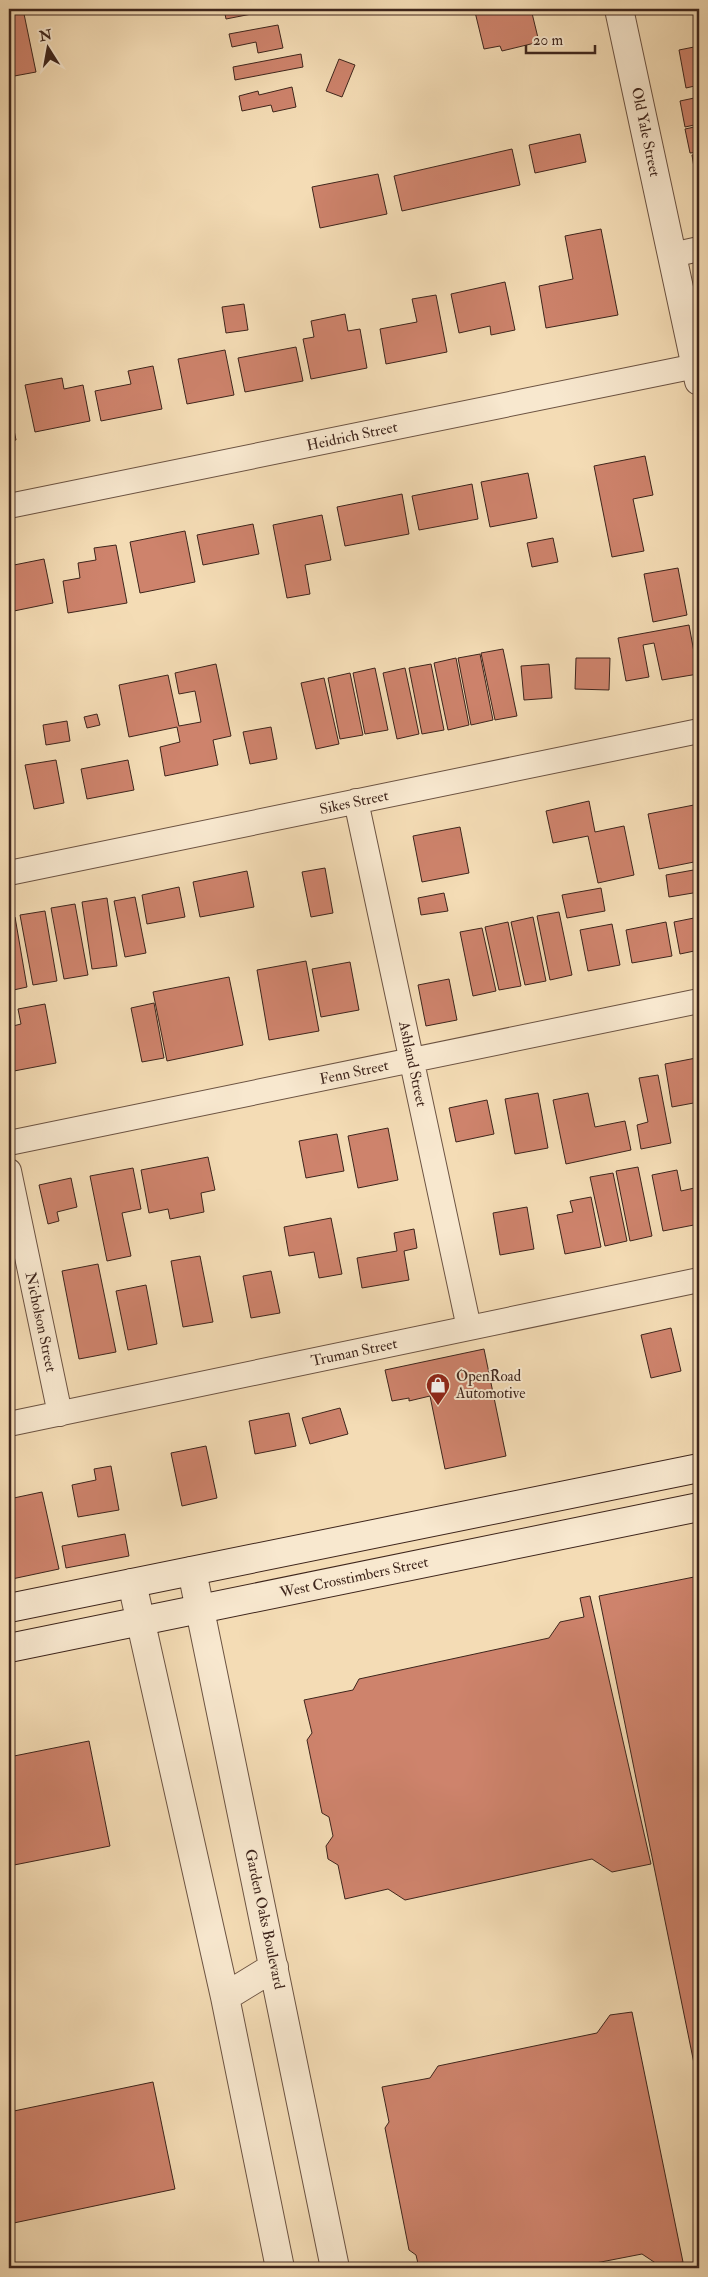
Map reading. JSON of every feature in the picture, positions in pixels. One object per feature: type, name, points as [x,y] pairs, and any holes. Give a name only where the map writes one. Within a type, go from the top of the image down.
[{"type":"street","name":"Old Yale Street","points":[[619,9],[698,373]]},
{"type":"street","points":[[672,255],[699,249]]},
{"type":"street","name":"Heidrich Street","points":[[9,506],[698,373]]},
{"type":"street","name":"Sikes Street","points":[[9,873],[699,731]]},
{"type":"street","name":"Ashland Street","points":[[356,801],[468,1328]]},
{"type":"street","name":"Fenn Street","points":[[9,1143],[699,1001]]},
{"type":"street","name":"Nicholson Street","points":[[9,1171],[60,1414]]},
{"type":"street","name":"Truman Street","points":[[9,1424],[699,1280]]},
{"type":"street","points":[[9,1608],[699,1468]]},
{"type":"street","points":[[522,1504],[530,1541]]},
{"type":"street","name":"West Crosstimbers Street","points":[[9,1648],[699,1507]]},
{"type":"street","name":"Garden Oaks Boulevard","points":[[192,1571],[336,2268]]},
{"type":"street","points":[[132,1583],[142,1620],[225,1997],[280,2268]]},
{"type":"street","points":[[225,1997],[274,1967]]},
{"type":"building","points":[[9,9],[23,9],[36,72],[9,77]]},
{"type":"building","points":[[224,9],[277,9],[226,19]]},
{"type":"building","points":[[487,9],[531,9],[539,42],[502,51],[500,46],[484,49],[475,12]]},
{"type":"building","points":[[278,25],[283,48],[258,53],[256,42],[232,47],[229,34]]},
{"type":"building","points":[[699,46],[699,85],[686,88],[679,50]]},
{"type":"building","points":[[301,54],[303,67],[235,80],[233,67]]},
{"type":"building","points":[[339,59],[355,65],[342,97],[326,91]]},
{"type":"building","points":[[292,87],[296,107],[273,112],[271,105],[242,111],[239,96],[258,91],[259,95]]},
{"type":"building","points":[[699,97],[699,124],[685,127],[680,101]]},
{"type":"building","points":[[699,126],[699,152],[690,153],[685,129]]},
{"type":"building","points":[[580,134],[586,162],[535,173],[529,145]]},
{"type":"building","points":[[512,149],[520,185],[402,211],[394,176]]},
{"type":"building","points":[[699,154],[699,179],[696,180],[692,155]]},
{"type":"building","points":[[378,174],[387,214],[320,228],[312,187]]},
{"type":"building","points":[[601,229],[618,315],[546,328],[539,286],[573,279],[565,236]]},
{"type":"building","points":[[505,282],[515,330],[491,335],[490,326],[459,333],[451,294]]},
{"type":"building","points":[[436,295],[447,352],[386,364],[380,329],[417,322],[412,299]]},
{"type":"building","points":[[244,304],[248,330],[226,333],[222,307]]},
{"type":"building","points":[[345,314],[348,331],[360,329],[367,368],[311,379],[303,339],[314,337],[311,321]]},
{"type":"building","points":[[296,347],[303,381],[245,392],[238,358]]},
{"type":"building","points":[[225,350],[234,395],[187,404],[178,359]]},
{"type":"building","points":[[153,366],[162,409],[101,421],[95,391],[131,384],[128,371]]},
{"type":"building","points":[[62,378],[64,389],[83,385],[90,421],[35,432],[25,385]]},
{"type":"building","points":[[9,405],[16,440],[9,441]]},
{"type":"building","points":[[645,456],[653,495],[633,499],[644,551],[612,557],[594,466]]},
{"type":"building","points":[[528,473],[537,518],[490,527],[481,482]]},
{"type":"building","points":[[472,484],[478,519],[419,530],[412,496]]},
{"type":"building","points":[[402,494],[409,534],[345,546],[337,507]]},
{"type":"building","points":[[322,515],[331,560],[305,565],[310,594],[287,598],[273,525]]},
{"type":"building","points":[[253,524],[259,554],[203,565],[197,535]]},
{"type":"building","points":[[185,531],[195,582],[140,593],[130,542]]},
{"type":"building","points":[[553,538],[558,562],[532,567],[527,543]]},
{"type":"building","points":[[116,545],[127,603],[68,613],[63,581],[80,578],[78,563],[96,560],[94,548]]},
{"type":"building","points":[[44,559],[53,603],[9,612],[9,566]]},
{"type":"building","points":[[678,568],[687,615],[653,622],[644,574]]},
{"type":"building","points":[[689,625],[698,674],[662,680],[654,643],[643,645],[649,677],[626,681],[618,638]]},
{"type":"building","points":[[503,649],[517,716],[495,720],[481,653]]},
{"type":"building","points":[[480,654],[493,720],[471,725],[458,658]]},
{"type":"building","points":[[456,658],[469,725],[448,730],[434,663]]},
{"type":"building","points":[[576,658],[610,658],[609,690],[575,689]]},
{"type":"building","points":[[216,664],[231,736],[213,740],[218,765],[165,776],[160,747],[180,742],[177,727],[129,737],[119,685],[168,675],[179,726],[201,722],[195,691],[179,694],[175,673]]},
{"type":"building","points":[[431,664],[444,730],[422,734],[409,668]]},
{"type":"building","points":[[549,664],[552,698],[524,700],[521,666]]},
{"type":"building","points":[[375,668],[388,730],[365,734],[353,673]]},
{"type":"building","points":[[405,668],[419,734],[397,739],[383,673]]},
{"type":"building","points":[[350,673],[363,735],[340,739],[328,678]]},
{"type":"building","points":[[324,678],[339,744],[316,749],[301,683]]},
{"type":"building","points":[[97,714],[100,725],[87,728],[84,717]]},
{"type":"building","points":[[67,721],[70,741],[46,745],[43,725]]},
{"type":"building","points":[[271,727],[277,759],[250,764],[243,732]]},
{"type":"building","points":[[56,760],[64,803],[34,809],[25,765]]},
{"type":"building","points":[[128,760],[134,790],[87,799],[81,769]]},
{"type":"building","points":[[9,781],[13,806],[9,806]]},
{"type":"building","points":[[589,801],[595,832],[624,826],[634,875],[598,883],[588,836],[553,843],[546,811]]},
{"type":"building","points":[[699,804],[699,861],[659,869],[648,814]]},
{"type":"building","points":[[460,827],[469,873],[422,882],[413,836]]},
{"type":"building","points":[[325,868],[333,913],[311,917],[302,872]]},
{"type":"building","points":[[699,869],[699,892],[669,897],[666,875]]},
{"type":"building","points":[[247,871],[254,907],[200,917],[193,882]]},
{"type":"building","points":[[179,887],[185,917],[147,924],[142,895]]},
{"type":"building","points":[[601,888],[605,911],[567,918],[562,895]]},
{"type":"building","points":[[444,893],[448,911],[421,915],[418,898]]},
{"type":"building","points":[[135,897],[146,953],[125,957],[114,901]]},
{"type":"building","points":[[107,898],[117,966],[92,969],[82,902]]},
{"type":"building","points":[[75,904],[88,975],[64,979],[51,908]]},
{"type":"building","points":[[45,911],[57,981],[33,985],[20,915]]},
{"type":"building","points":[[559,912],[572,975],[550,980],[537,916]]},
{"type":"building","points":[[15,917],[27,987],[9,991],[9,918]]},
{"type":"building","points":[[533,917],[546,981],[525,985],[511,922]]},
{"type":"building","points":[[699,917],[699,950],[680,954],[674,922]]},
{"type":"building","points":[[508,922],[521,986],[499,990],[485,927]]},
{"type":"building","points":[[666,922],[672,956],[632,963],[626,930]]},
{"type":"building","points":[[612,924],[620,965],[588,971],[580,930]]},
{"type":"building","points":[[482,928],[496,991],[473,996],[460,932]]},
{"type":"building","points":[[306,961],[319,1031],[269,1040],[257,970]]},
{"type":"building","points":[[350,962],[359,1010],[321,1017],[312,969]]},
{"type":"building","points":[[229,977],[243,1045],[167,1061],[153,992]]},
{"type":"building","points":[[449,979],[457,1020],[426,1026],[418,985]]},
{"type":"building","points":[[154,1003],[164,1058],[142,1062],[131,1008]]},
{"type":"building","points":[[45,1004],[56,1063],[14,1071],[9,1044],[9,1027],[21,1024],[18,1009]]},
{"type":"building","points":[[696,1058],[697,1064],[699,1064],[699,1102],[672,1107],[665,1064]]},
{"type":"building","points":[[658,1075],[671,1143],[641,1149],[637,1125],[648,1122],[639,1078]]},
{"type":"building","points":[[538,1093],[548,1148],[515,1154],[505,1099]]},
{"type":"building","points":[[588,1093],[595,1127],[625,1121],[631,1150],[566,1164],[553,1100]]},
{"type":"building","points":[[487,1100],[494,1134],[456,1142],[449,1108]]},
{"type":"building","points":[[388,1128],[398,1180],[358,1188],[348,1136]]},
{"type":"building","points":[[337,1134],[344,1171],[306,1178],[299,1141]]},
{"type":"building","points":[[208,1157],[215,1190],[201,1193],[204,1212],[170,1219],[168,1209],[149,1213],[141,1170]]},
{"type":"building","points":[[638,1167],[652,1236],[630,1241],[616,1171]]},
{"type":"building","points":[[133,1168],[141,1209],[122,1213],[131,1256],[107,1261],[90,1176]]},
{"type":"building","points":[[677,1170],[681,1191],[699,1187],[699,1224],[663,1231],[652,1175]]},
{"type":"building","points":[[613,1173],[627,1241],[605,1246],[590,1177]]},
{"type":"building","points":[[71,1178],[77,1207],[57,1212],[59,1221],[48,1224],[39,1185]]},
{"type":"building","points":[[591,1197],[601,1247],[565,1254],[557,1215],[573,1212],[570,1201]]},
{"type":"building","points":[[527,1207],[534,1249],[500,1255],[493,1213]]},
{"type":"building","points":[[331,1218],[342,1274],[319,1278],[314,1252],[289,1256],[284,1227]]},
{"type":"building","points":[[414,1229],[417,1248],[404,1251],[409,1280],[362,1288],[357,1258],[397,1251],[394,1233]]},
{"type":"building","points":[[200,1256],[213,1322],[183,1327],[171,1261]]},
{"type":"building","points":[[98,1264],[116,1352],[79,1359],[62,1271]]},
{"type":"building","points":[[271,1271],[280,1313],[251,1318],[243,1276]]},
{"type":"building","points":[[146,1285],[157,1344],[128,1350],[116,1291]]},
{"type":"building","points":[[671,1328],[681,1371],[651,1378],[641,1335]]},
{"type":"building","points":[[484,1349],[506,1456],[445,1469],[430,1396],[409,1401],[409,1398],[392,1401],[385,1370]]},
{"type":"building","points":[[340,1408],[348,1434],[310,1444],[302,1418]]},
{"type":"building","points":[[289,1413],[296,1446],[255,1454],[249,1421]]},
{"type":"building","points":[[206,1446],[217,1498],[182,1506],[171,1453]]},
{"type":"building","points":[[111,1466],[119,1510],[78,1517],[72,1485],[96,1480],[94,1469]]},
{"type":"building","points":[[42,1492],[59,1569],[12,1579],[9,1563],[9,1499]]},
{"type":"building","points":[[125,1534],[129,1556],[66,1568],[62,1546]]},
{"type":"building","points":[[699,1576],[699,2088],[599,1596]]},
{"type":"building","points":[[590,1596],[651,1864],[612,1872],[592,1859],[405,1900],[388,1889],[345,1899],[338,1865],[328,1859],[326,1846],[333,1836],[329,1817],[322,1813],[307,1740],[312,1733],[304,1700],[353,1690],[359,1679],[549,1638],[560,1622],[584,1617],[580,1598]]},
{"type":"building","points":[[89,1741],[110,1846],[9,1866],[9,1757]]},
{"type":"building","points":[[632,2012],[683,2262],[660,2266],[642,2254],[570,2268],[419,2268],[416,2255],[409,2250],[385,2128],[389,2122],[382,2087],[430,2078],[438,2066],[597,2033],[610,2015]]},
{"type":"building","points":[[153,2082],[175,2189],[9,2224],[9,2112]]},
{"type":"place","name":"OpenRoad Automotive","points":[[438,1406]]}]
